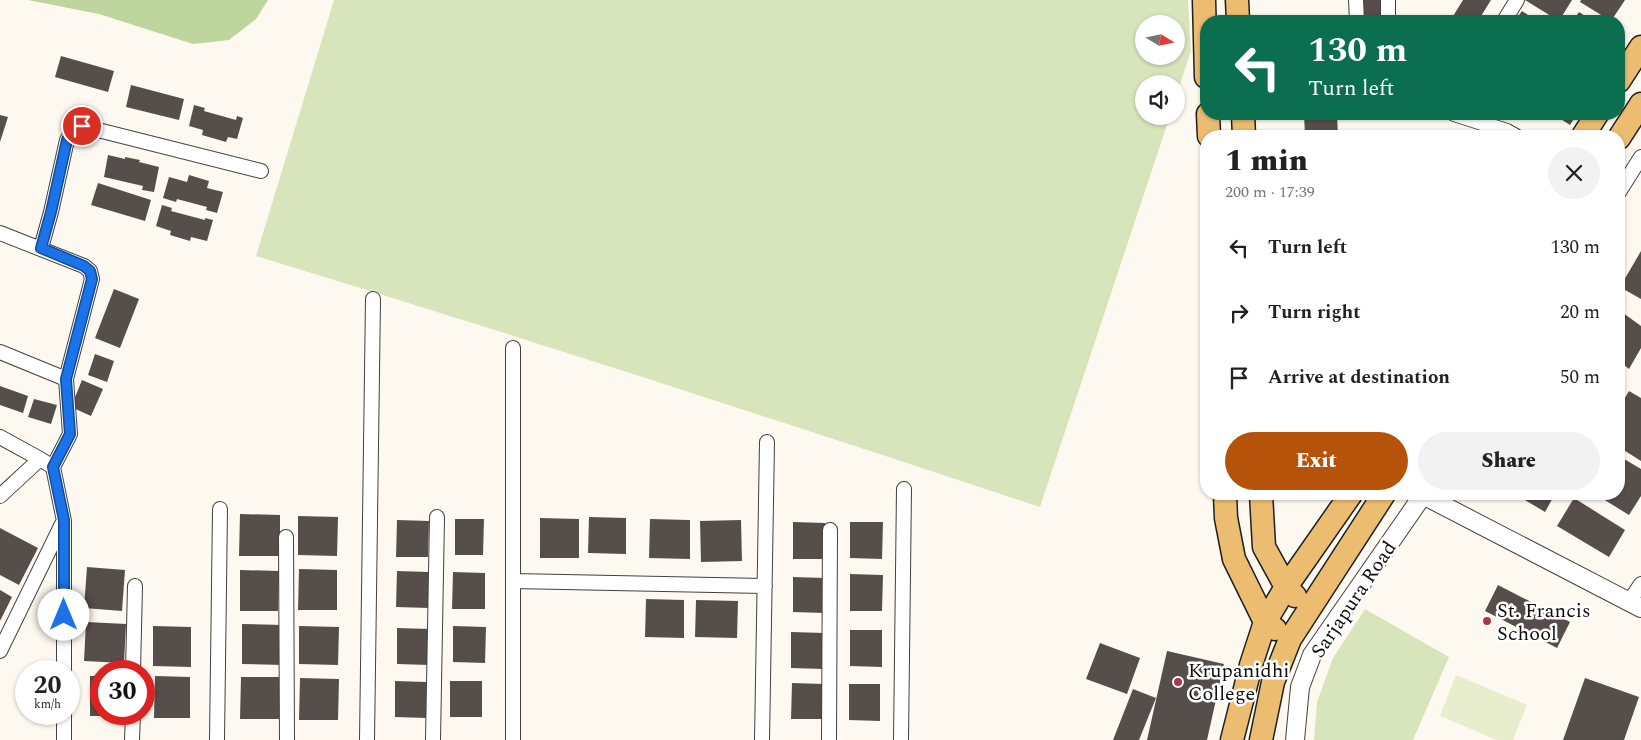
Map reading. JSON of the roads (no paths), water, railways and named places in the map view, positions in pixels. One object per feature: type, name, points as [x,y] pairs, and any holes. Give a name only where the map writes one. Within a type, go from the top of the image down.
[{"type":"main road","points":[[1204,0],[1204,15]]},
{"type":"main road","points":[[1237,0],[1238,15]]},
{"type":"main road","points":[[1625,72],[1641,47]]},
{"type":"main road","points":[[1624,130],[1641,104]]},
{"type":"main road","points":[[1225,500],[1226,518],[1234,560],[1265,622],[1290,640]]},
{"type":"main road","points":[[1261,500],[1264,547],[1286,587],[1309,610]]},
{"type":"main road","points":[[1232,740],[1250,665],[1265,622],[1286,587],[1347,500]]},
{"type":"main road","name":"Sarjapura Road","points":[[1261,740],[1273,682],[1290,640],[1380,500]]},
{"type":"street","points":[[1356,0],[1357,15]]},
{"type":"street","points":[[1388,0],[1388,15]]},
{"type":"street","points":[[1508,15],[1517,0]]},
{"type":"street","points":[[1474,120],[1507,130]]},
{"type":"street","points":[[41,248],[67,140],[74,130],[82,126],[261,171]]},
{"type":"street","points":[[1625,182],[1641,157]]},
{"type":"street","points":[[0,233],[84,266],[90,271],[92,279],[66,379],[70,434],[53,467],[64,520],[64,660]]},
{"type":"street","points":[[367,740],[373,299]]},
{"type":"street","points":[[513,348],[513,740]]},
{"type":"street","points":[[0,352],[66,379]]},
{"type":"street","points":[[0,437],[53,467]]},
{"type":"street","points":[[762,740],[767,442]]},
{"type":"street","points":[[0,496],[40,459]]},
{"type":"street","points":[[901,740],[904,488]]},
{"type":"street","name":"Sarjapura Road","points":[[1295,740],[1300,687],[1312,655],[1418,500]]},
{"type":"street","points":[[1434,500],[1635,605],[1641,584]]},
{"type":"street","points":[[217,740],[220,509]]},
{"type":"street","points":[[433,740],[437,517]]},
{"type":"street","points":[[0,652],[64,520]]},
{"type":"street","points":[[829,740],[830,530]]},
{"type":"street","points":[[286,537],[287,740]]},
{"type":"street","points":[[513,580],[765,586]]},
{"type":"street","points":[[133,660],[135,586]]},
{"type":"street","points":[[64,725],[64,740]]},
{"type":"street","points":[[132,740],[133,725]]},
{"type":"place","name":"St. Francis School","points":[[1487,621]]},
{"type":"place","name":"Krupanidhi College","points":[[1178,682]]}]
